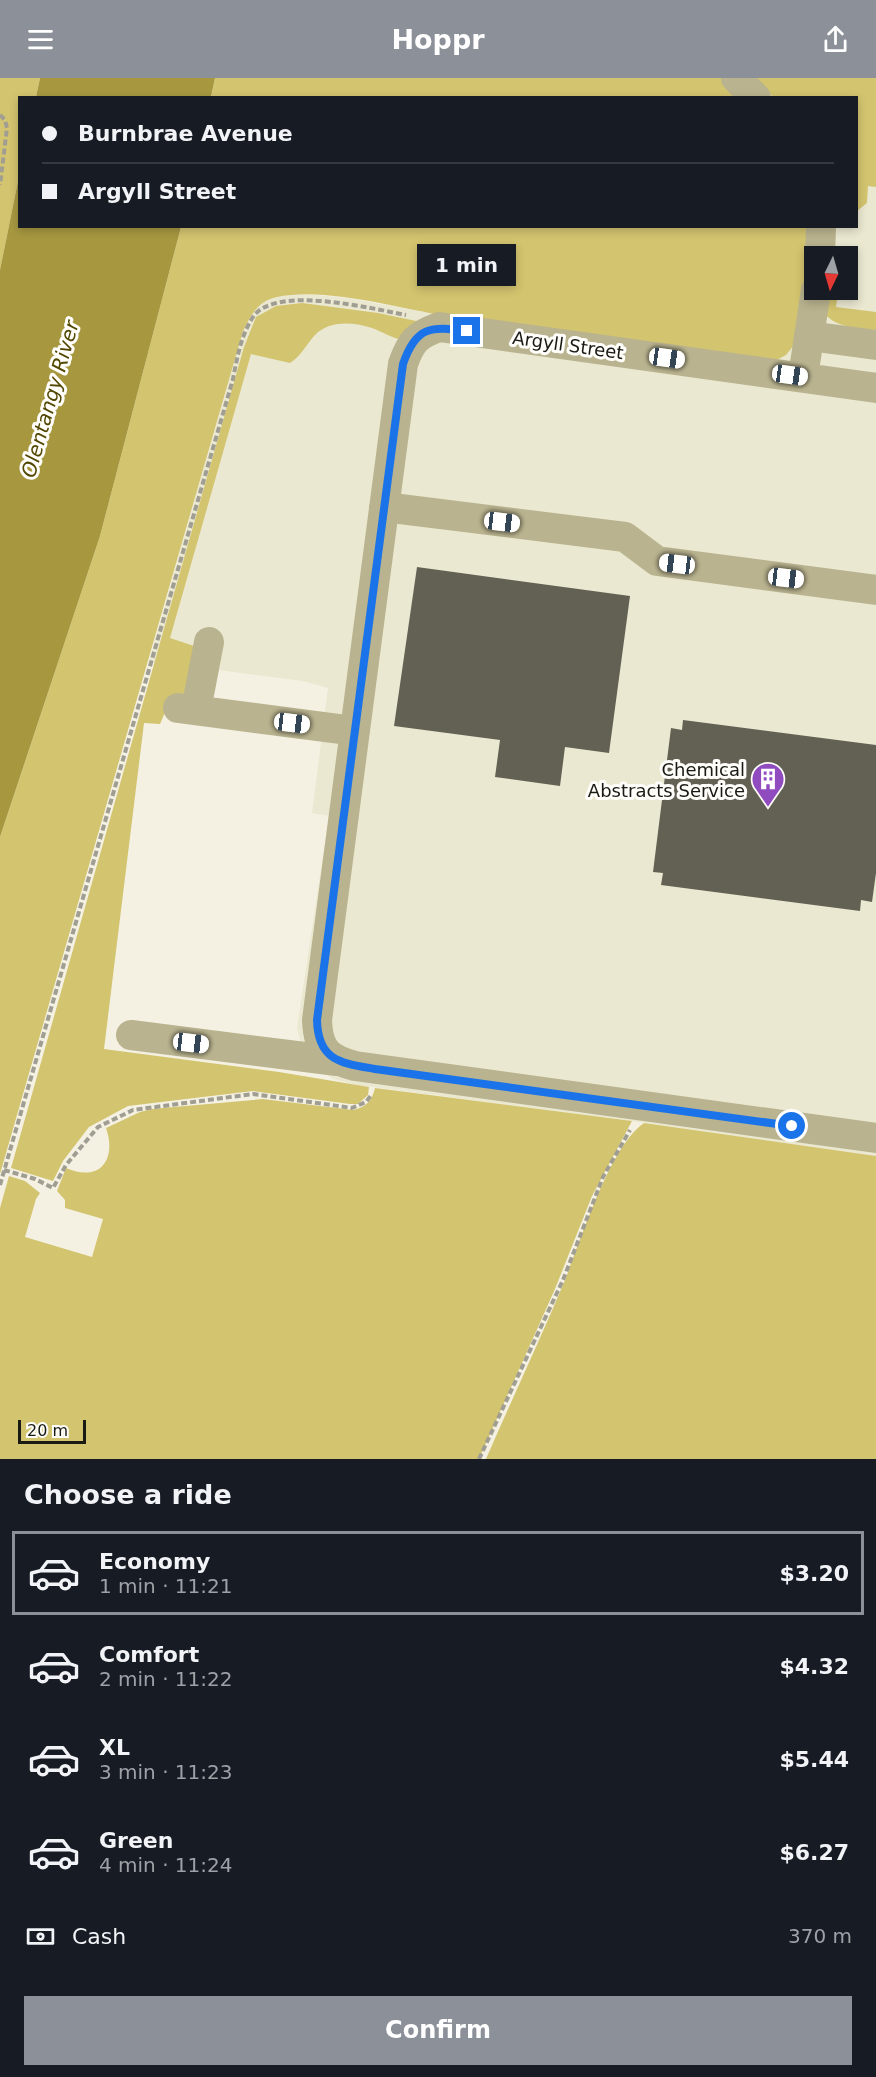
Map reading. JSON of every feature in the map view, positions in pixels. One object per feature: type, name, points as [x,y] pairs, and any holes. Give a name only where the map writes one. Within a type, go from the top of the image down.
[{"type":"street","points":[[736,78],[754,96]]},
{"type":"street","points":[[820,246],[821,228]]},
{"type":"street","points":[[802,377],[814,300]]},
{"type":"street","points":[[337,1061],[321,1044],[317,1033],[317,1020],[403,364],[409,346],[422,333],[439,327]]},
{"type":"street","name":"Argyll Street","points":[[439,327],[876,388]]},
{"type":"street","points":[[809,336],[876,345]]},
{"type":"street","points":[[384,507],[626,537],[657,561],[876,590]]},
{"type":"street","points":[[209,642],[187,709],[355,731]]},
{"type":"street","points":[[131,1035],[337,1061],[375,1069],[876,1138]]},
{"type":"path","points":[[0,115],[5,120],[7,128],[0,185]]},
{"type":"path","points":[[0,1185],[233,379],[240,344],[254,315],[273,304],[297,299],[334,302],[420,317],[439,327]]},
{"type":"path","points":[[4,1170],[35,1179],[53,1188],[66,1165],[98,1127],[134,1110],[253,1094],[352,1108],[361,1106],[371,1096],[375,1069]]},
{"type":"path","points":[[479,1459],[563,1280],[603,1178],[631,1129],[650,1106]]},
{"type":"shaded area","points":[[0,78],[40,78],[36,96],[18,96],[18,181],[0,270]]},
{"type":"shaded area","points":[[215,78],[721,78],[741,96],[211,96]]},
{"type":"shaded area","points":[[721,78],[876,78],[876,1156],[357,1085],[333,1079],[314,1065],[302,1048],[297,1028],[329,816],[312,813],[328,688],[303,681],[149,661],[243,330],[253,311],[262,303],[275,297],[296,294],[347,298],[457,318],[807,228],[858,228],[858,96],[741,96]]},
{"type":"shaded area","points":[[754,78],[876,78],[876,187],[868,186],[867,203],[858,210],[858,96],[772,96]]},
{"type":"shaded area","points":[[181,228],[811,228],[809,246],[804,246],[804,282],[794,345],[786,355],[773,362],[496,324],[342,297],[296,294],[270,299],[260,305],[243,331],[0,1174],[0,837],[100,536]]},
{"type":"shaded area","points":[[828,300],[837,300],[836,307],[876,312],[876,330],[849,327],[836,323],[826,315]]},
{"type":"shaded area","points":[[302,303],[378,313],[421,322],[402,340],[357,324],[327,327],[315,335],[290,363],[251,354],[170,638],[197,647],[190,696],[170,701],[160,724],[144,723],[104,1049],[279,1072],[369,1087],[368,1095],[358,1104],[350,1104],[253,1091],[128,1106],[89,1127],[63,1161],[53,1181],[11,1168],[244,347],[256,317],[276,306]]},
{"type":"shaded area","points":[[375,1088],[632,1121],[592,1196],[555,1289],[479,1459],[0,1459],[0,1208],[9,1176],[25,1181],[40,1193],[36,1199],[25,1237],[92,1257],[103,1219],[65,1208],[65,1200],[57,1191],[66,1168],[88,1172],[103,1165],[109,1149],[106,1128],[140,1112],[152,1109],[263,1099],[353,1110],[368,1103]]},
{"type":"shaded area","points":[[644,1123],[876,1156],[876,1459],[486,1459],[565,1280],[608,1172],[632,1135]]},
{"type":"water","points":[[40,78],[215,78],[211,96],[36,96]]},
{"type":"water","name":"Olentangy River","points":[[18,181],[18,228],[181,228],[100,536],[0,837],[0,270]]},
{"type":"building","name":"Chemical Abstracts Service","points":[[417,567],[630,596],[609,753],[565,747],[560,786],[495,777],[500,740],[394,726]]},
{"type":"building","name":"Chemical Abstracts Service","points":[[683,720],[876,745],[876,873],[872,902],[861,900],[860,911],[661,885],[663,873],[653,872],[671,728],[682,730]]},
{"type":"place","name":"Chemical Abstracts Service","points":[[768,808]]},
{"type":"route","points":[[467,331],[439,327],[422,333],[409,346],[403,364],[317,1020],[317,1033],[321,1044],[337,1061],[355,1066],[792,1126]]}]
